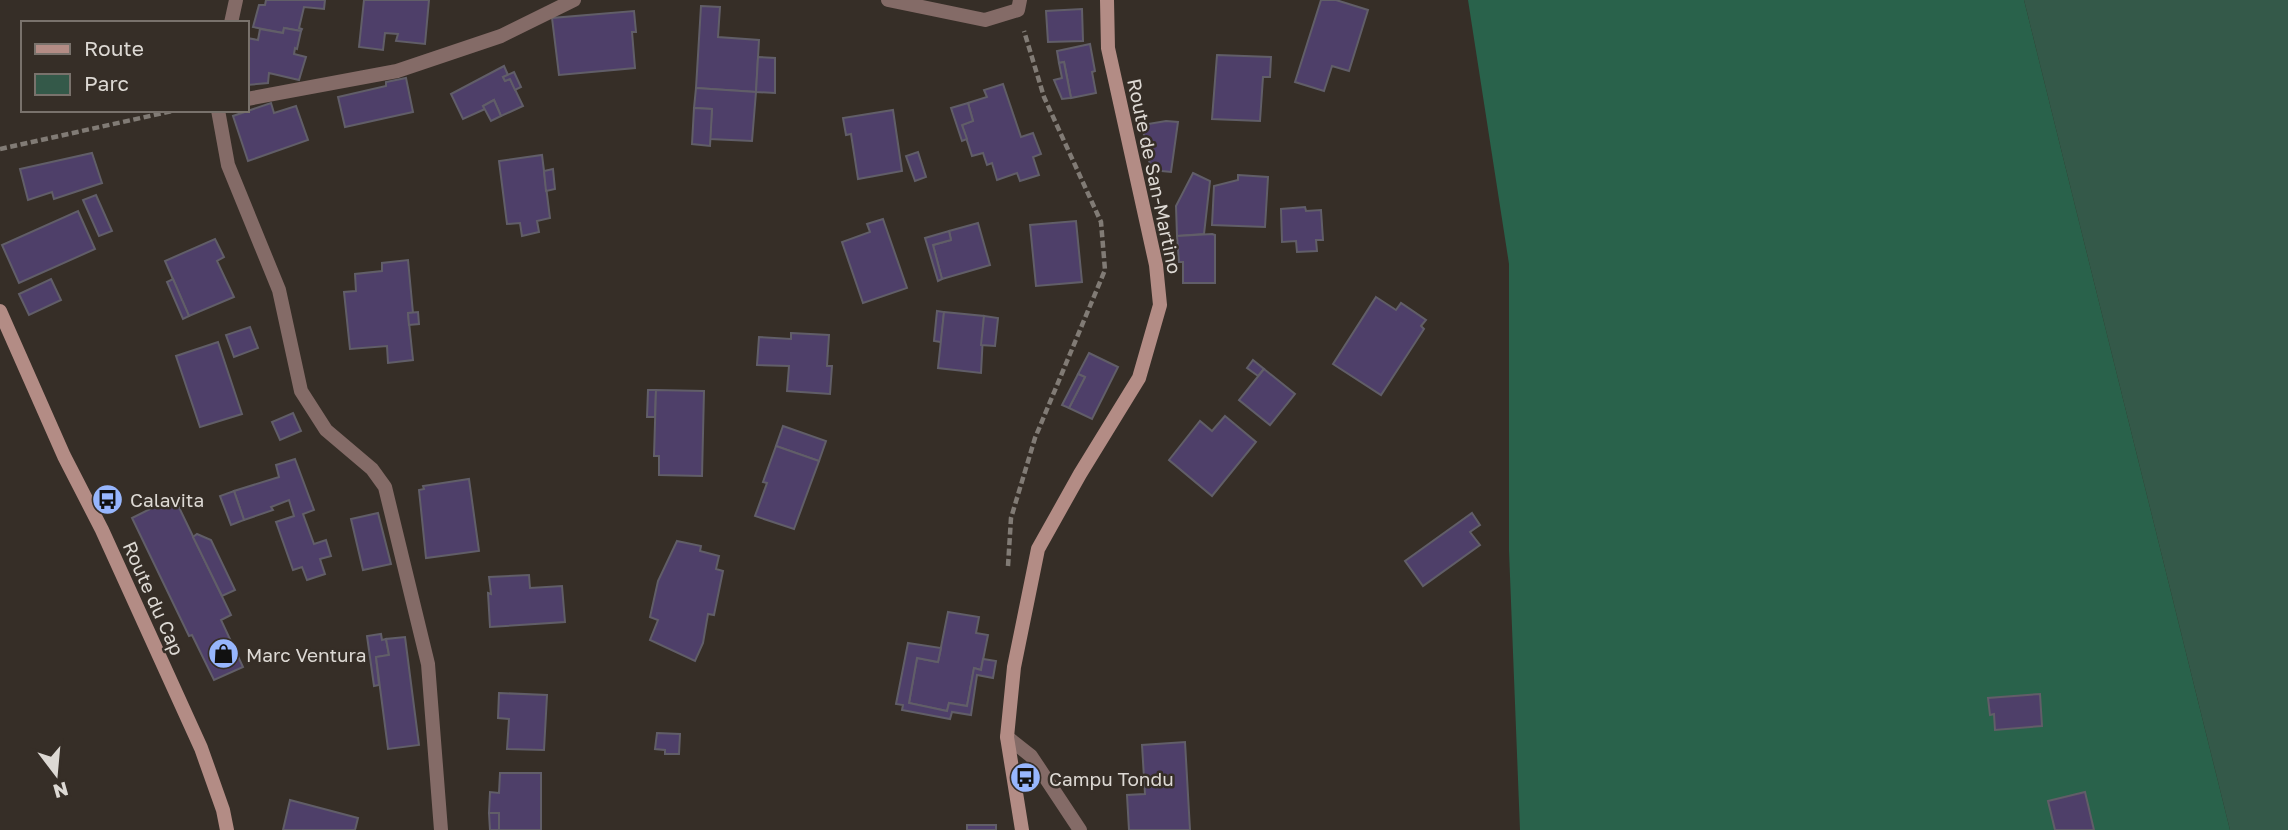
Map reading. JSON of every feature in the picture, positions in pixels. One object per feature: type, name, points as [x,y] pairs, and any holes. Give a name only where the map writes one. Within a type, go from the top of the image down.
[{"type":"street","points":[[231,21],[236,0]]},
{"type":"street","points":[[248,99],[397,71],[500,36],[575,0]]},
{"type":"street","points":[[888,0],[985,20],[1019,5]]},
{"type":"street","name":"Route de San-Martino","points":[[1022,830],[1007,737],[1014,667],[1038,549],[1139,378],[1160,305],[1156,265],[1108,48],[1107,0]]},
{"type":"street","points":[[218,112],[228,165],[279,290],[301,391],[326,430],[372,469],[385,487],[428,664],[442,830]]},
{"type":"street","name":"Route du Cap","points":[[0,311],[64,456],[107,541],[201,748],[223,810],[227,830]]},
{"type":"street","points":[[1007,737],[1031,756],[1080,830]]},
{"type":"path","points":[[1007,569],[1011,518],[1035,438],[1105,270],[1101,222],[1044,97],[1019,5]]},
{"type":"path","points":[[0,149],[168,112]]},
{"type":"green space","points":[[1468,0],[2024,0],[2230,830],[1520,830],[1509,551],[1509,264]]},
{"type":"green space","points":[[2024,0],[2288,0],[2288,830],[2230,830]]},
{"type":"building","points":[[266,0],[325,0],[324,9],[304,7],[299,28],[301,31],[284,28],[283,33],[253,27],[259,5],[265,5]]},
{"type":"building","points":[[364,0],[429,0],[425,44],[396,41],[398,34],[385,33],[383,50],[359,47]]},
{"type":"building","points":[[1321,0],[1336,0],[1368,10],[1349,71],[1332,66],[1324,91],[1295,82]]},
{"type":"building","points":[[701,6],[720,7],[718,37],[759,40],[756,92],[696,88]]},
{"type":"building","points":[[1082,9],[1083,41],[1048,42],[1046,11]]},
{"type":"building","points":[[634,11],[636,32],[632,32],[635,68],[559,75],[552,18]]},
{"type":"building","points":[[284,28],[301,31],[294,54],[306,57],[299,80],[269,73],[268,83],[248,85],[248,38],[258,40],[260,29],[283,33]]},
{"type":"building","points":[[1090,44],[1096,93],[1071,98],[1064,62],[1059,63],[1057,51]]},
{"type":"building","points":[[1217,55],[1271,57],[1270,77],[1263,77],[1260,121],[1212,119]]},
{"type":"building","points":[[758,57],[775,58],[775,93],[756,92]]},
{"type":"building","points":[[1064,62],[1071,98],[1062,99],[1054,80],[1062,78],[1059,63]]},
{"type":"building","points":[[504,66],[508,75],[503,77],[505,81],[510,79],[523,106],[501,116],[494,100],[483,106],[485,109],[463,119],[451,94]]},
{"type":"building","points":[[514,72],[521,87],[515,90],[510,79],[505,81],[503,77]]},
{"type":"building","points":[[406,78],[413,112],[345,127],[338,97],[386,86],[386,82]]},
{"type":"building","points":[[1003,84],[1021,137],[1033,133],[1041,154],[1033,157],[1039,175],[1020,181],[1017,173],[997,180],[992,163],[987,165],[983,153],[972,156],[962,125],[973,121],[968,103],[987,97],[984,90]]},
{"type":"building","points":[[696,88],[756,92],[752,141],[710,139],[712,109],[694,108]]},
{"type":"building","points":[[494,100],[501,116],[491,121],[483,106]]},
{"type":"building","points":[[271,103],[274,113],[296,106],[308,140],[248,161],[233,116]]},
{"type":"building","points":[[968,103],[973,121],[962,125],[967,139],[962,141],[951,108]]},
{"type":"building","points":[[694,108],[712,109],[710,146],[692,144]]},
{"type":"building","points":[[893,110],[902,171],[858,179],[851,134],[846,135],[843,118]]},
{"type":"building","points":[[1178,122],[1171,172],[1151,170],[1142,125]]},
{"type":"building","points":[[918,152],[926,177],[915,181],[906,156]]},
{"type":"building","points":[[92,153],[102,183],[54,199],[52,192],[28,200],[20,169]]},
{"type":"building","points":[[542,155],[550,218],[537,221],[539,232],[522,236],[520,223],[507,224],[499,161]]},
{"type":"building","points":[[553,169],[555,189],[546,191],[544,171]]},
{"type":"building","points":[[1193,173],[1210,181],[1204,234],[1177,236],[1176,206]]},
{"type":"building","points":[[1238,175],[1268,177],[1265,227],[1212,225],[1214,186],[1238,180]]},
{"type":"building","points":[[96,195],[112,231],[99,236],[83,200]]},
{"type":"building","points":[[1305,207],[1306,211],[1321,210],[1323,240],[1316,240],[1317,251],[1297,252],[1296,241],[1282,242],[1281,209]]},
{"type":"building","points":[[78,211],[95,249],[19,283],[2,245]]},
{"type":"building","points":[[883,219],[907,288],[863,303],[842,242],[870,232],[867,224]]},
{"type":"building","points":[[1076,221],[1082,282],[1036,286],[1030,225]]},
{"type":"building","points":[[978,223],[990,265],[942,279],[933,245],[951,240],[949,231]]},
{"type":"building","points":[[949,231],[951,240],[933,245],[942,279],[938,281],[925,238]]},
{"type":"building","points":[[1215,235],[1215,283],[1183,283],[1183,262],[1179,262],[1177,236]]},
{"type":"building","points":[[215,239],[224,257],[217,261],[234,297],[189,316],[165,261]]},
{"type":"building","points":[[408,260],[413,313],[408,313],[413,360],[388,363],[387,346],[350,349],[344,292],[356,291],[355,274],[382,271],[382,263]]},
{"type":"building","points":[[51,279],[61,300],[29,315],[19,294]]},
{"type":"building","points":[[173,279],[189,316],[183,319],[167,282]]},
{"type":"building","points":[[1376,297],[1396,310],[1401,303],[1426,320],[1421,326],[1424,329],[1381,395],[1333,364]]},
{"type":"building","points":[[937,311],[944,312],[941,342],[934,341]]},
{"type":"building","points":[[418,312],[419,324],[409,325],[408,313]]},
{"type":"building","points":[[944,312],[984,316],[981,373],[938,368]]},
{"type":"building","points":[[984,316],[998,318],[995,346],[981,345]]},
{"type":"building","points":[[250,327],[258,348],[234,357],[226,335]]},
{"type":"building","points":[[791,333],[829,335],[827,366],[832,366],[830,394],[787,391],[789,366],[757,365],[759,337],[791,339]]},
{"type":"building","points":[[218,342],[242,414],[200,427],[176,356]]},
{"type":"building","points":[[1089,353],[1118,367],[1092,419],[1069,408],[1085,377],[1078,374]]},
{"type":"building","points":[[1253,360],[1264,369],[1258,376],[1247,368]]},
{"type":"building","points":[[1264,369],[1295,394],[1270,425],[1239,400]]},
{"type":"building","points":[[1078,374],[1085,377],[1069,408],[1062,405]]},
{"type":"building","points":[[648,390],[656,390],[655,417],[647,417]]},
{"type":"building","points":[[656,390],[704,391],[702,476],[659,475],[659,456],[654,456]]},
{"type":"building","points":[[293,413],[301,431],[280,440],[272,422]]},
{"type":"building","points":[[1225,416],[1256,442],[1212,496],[1169,460],[1200,421],[1212,431]]},
{"type":"building","points":[[783,426],[826,441],[819,461],[776,446]]},
{"type":"building","points":[[776,446],[819,461],[794,529],[755,516],[767,483],[763,482]]},
{"type":"building","points":[[295,459],[314,510],[303,514],[314,544],[326,540],[331,556],[320,559],[325,574],[307,580],[302,567],[293,570],[276,522],[294,516],[289,500],[271,507],[273,510],[244,520],[234,491],[279,477],[276,465]]},
{"type":"building","points":[[469,479],[479,551],[426,558],[419,490],[424,489],[423,486]]},
{"type":"building","points":[[234,491],[244,520],[231,525],[220,496]]},
{"type":"building","points":[[174,497],[231,615],[221,620],[243,667],[214,680],[192,635],[189,636],[132,518]]},
{"type":"building","points":[[378,513],[391,564],[363,570],[351,519]]},
{"type":"building","points":[[1472,513],[1480,525],[1470,532],[1480,545],[1423,586],[1405,561]]},
{"type":"building","points":[[197,534],[211,540],[235,590],[222,596],[193,537]]},
{"type":"building","points":[[677,541],[701,546],[700,551],[719,556],[716,569],[723,571],[714,615],[708,614],[703,643],[695,661],[650,640],[658,620],[650,617],[658,581]]},
{"type":"building","points":[[529,575],[530,588],[562,586],[565,622],[490,627],[489,577]]},
{"type":"building","points":[[948,612],[979,617],[976,633],[988,635],[981,670],[974,668],[967,706],[949,703],[947,711],[909,703],[917,658],[938,662]]},
{"type":"building","points":[[381,634],[382,640],[386,639],[389,655],[376,657],[379,685],[374,686],[367,636]]},
{"type":"building","points":[[405,637],[419,745],[388,749],[376,657],[389,655],[386,639]]},
{"type":"building","points":[[908,643],[941,648],[938,662],[917,658],[909,703],[947,711],[949,703],[967,706],[974,668],[981,670],[983,659],[996,661],[993,678],[977,675],[971,715],[952,712],[950,719],[902,710],[903,705],[896,704]]},
{"type":"building","points":[[499,693],[547,695],[544,750],[507,749],[509,719],[498,718]]},
{"type":"building","points":[[2040,694],[2042,726],[1995,730],[1994,714],[1990,715],[1988,698]]},
{"type":"building","points":[[657,733],[680,734],[679,754],[665,754],[665,750],[655,749]]},
{"type":"building","points":[[1185,742],[1190,830],[1129,830],[1127,795],[1145,794],[1142,745]]},
{"type":"building","points":[[500,773],[541,773],[541,830],[499,830],[499,813],[489,813],[490,792],[499,793]]},
{"type":"building","points":[[2085,792],[2094,830],[2055,830],[2048,801]]},
{"type":"building","points":[[290,800],[358,818],[355,830],[283,830]]},
{"type":"building","points":[[489,813],[499,813],[499,830],[490,830]]},
{"type":"building","points":[[967,825],[996,825],[996,830],[967,830]]},
{"type":"place","name":"Calavita","points":[[107,499]]},
{"type":"place","name":"Marc Ventura","points":[[223,654]]},
{"type":"place","name":"Campu Tondu","points":[[1026,778]]}]
